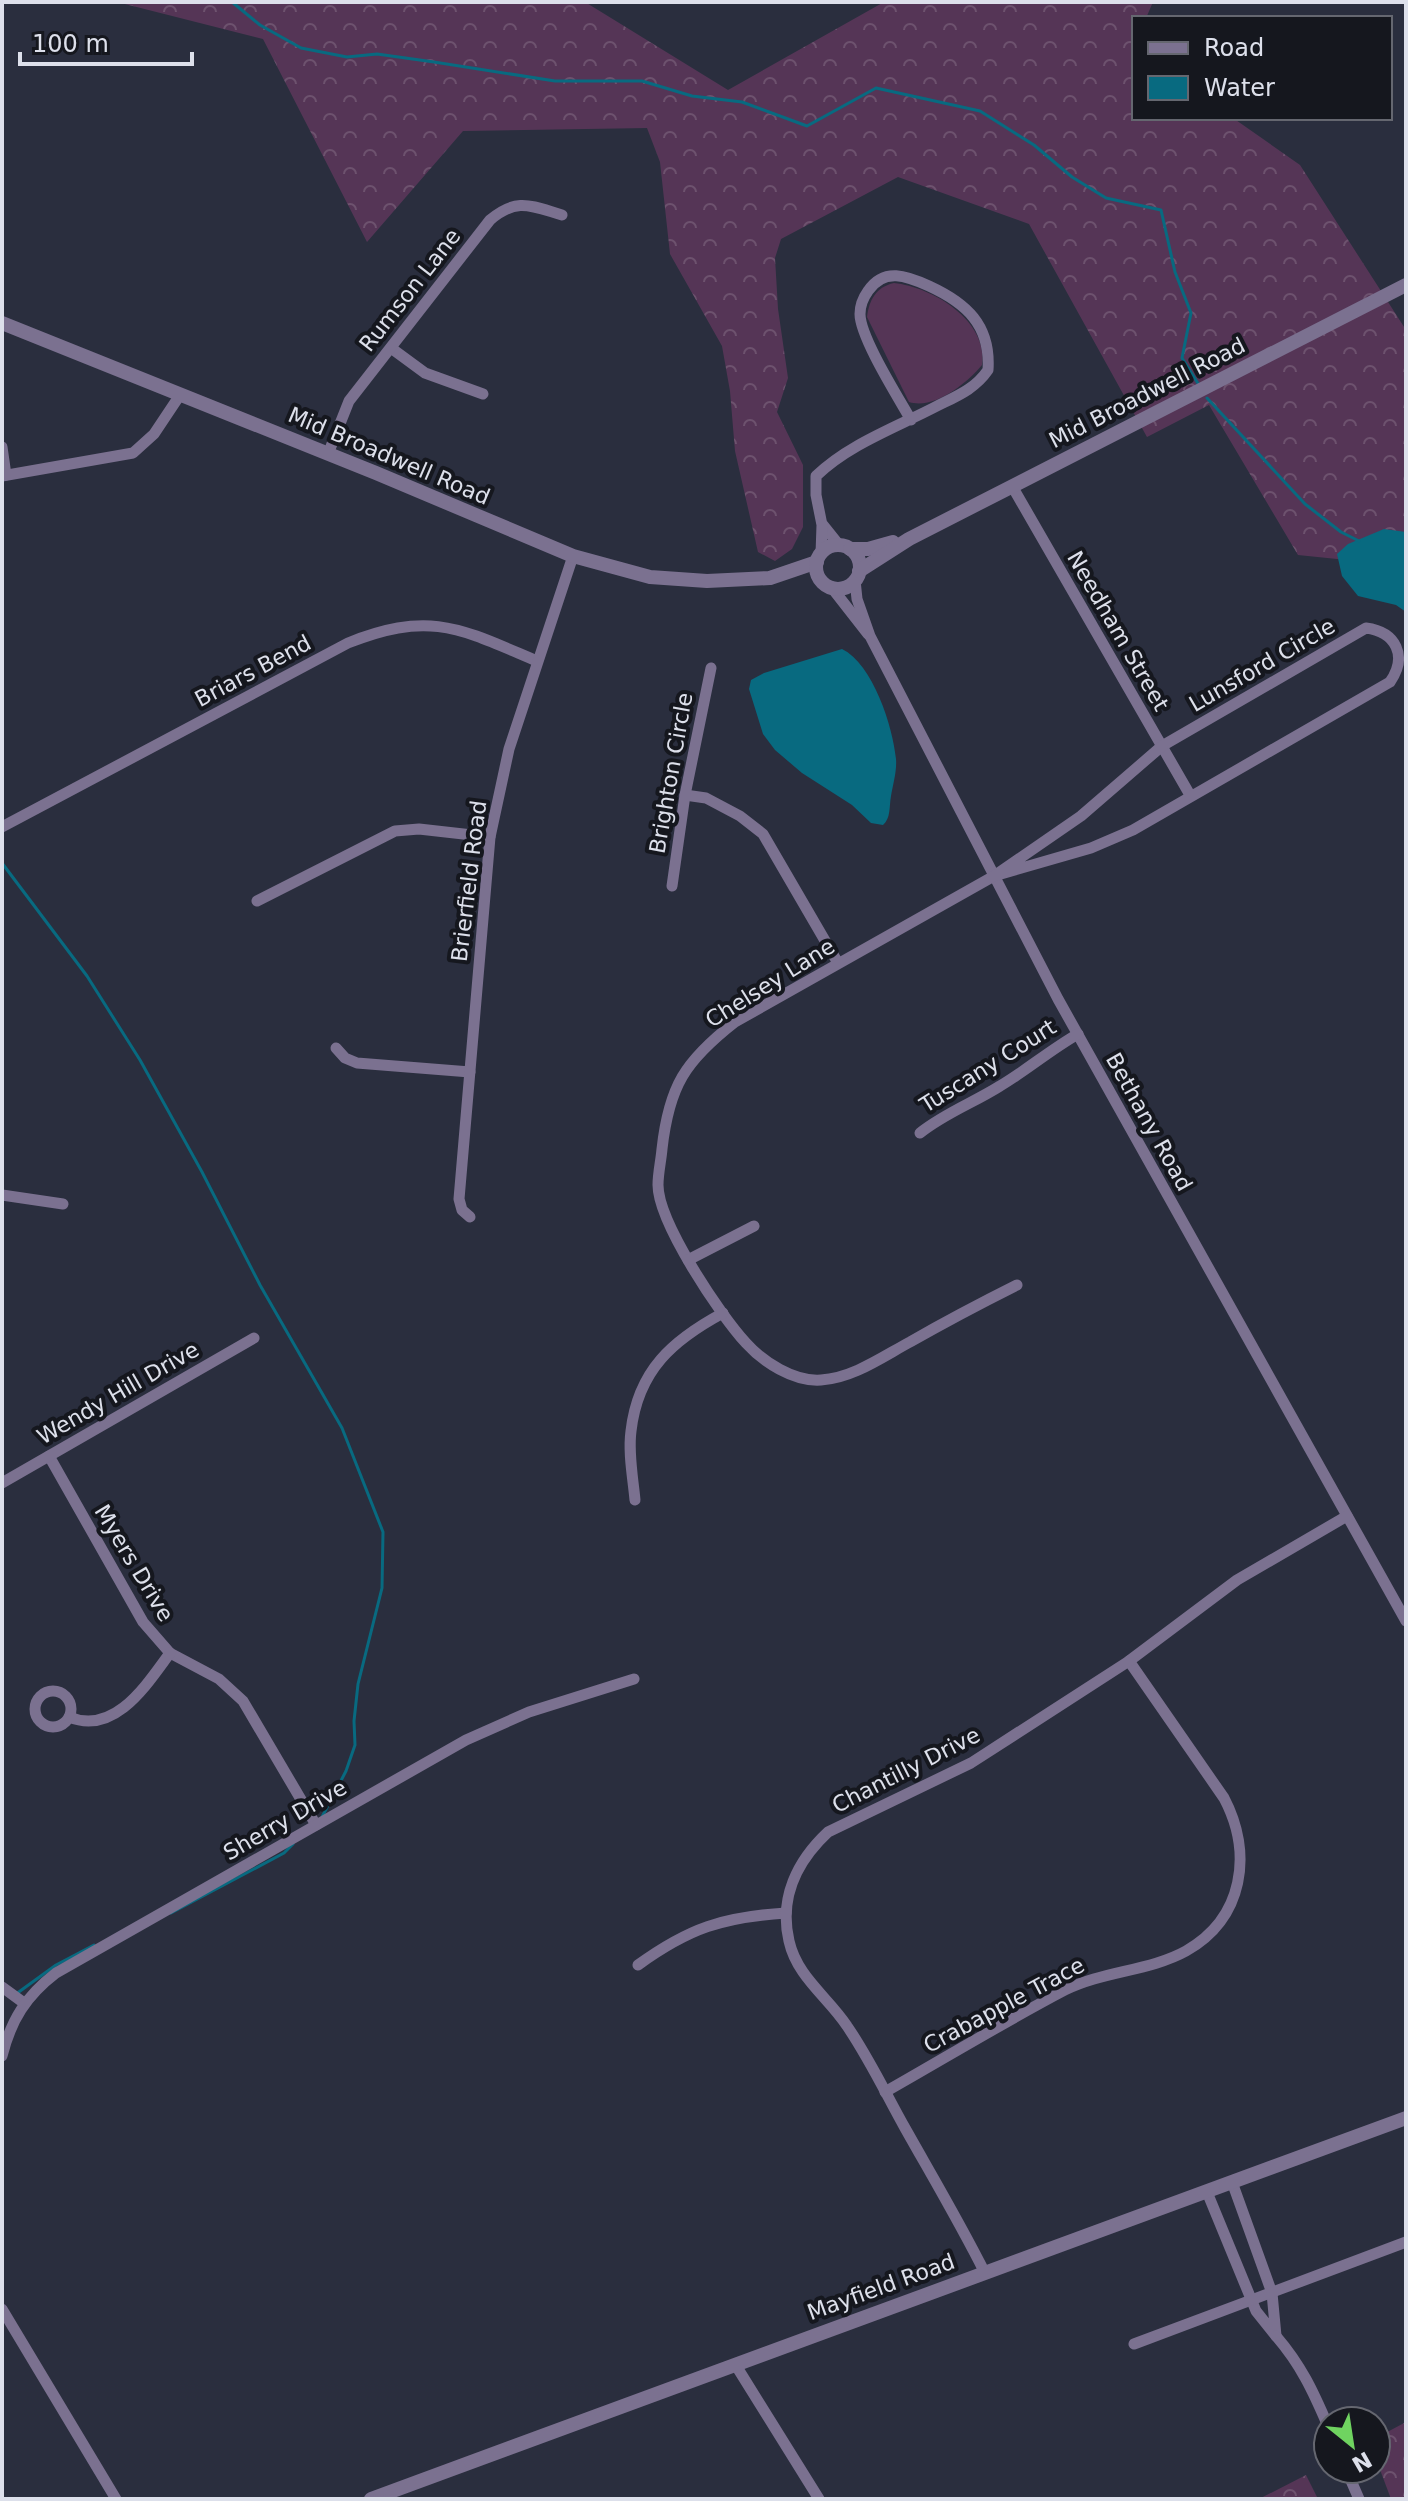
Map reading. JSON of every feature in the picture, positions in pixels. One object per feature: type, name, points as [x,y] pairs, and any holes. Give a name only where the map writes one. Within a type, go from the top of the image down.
[{"type":"street","name":"Rumson Lane","points":[[328,454],[349,401],[490,220],[504,209],[521,204],[562,215]]},
{"type":"street","points":[[822,525],[859,560],[857,576],[844,588],[827,584],[817,570],[822,525],[816,476],[831,461],[911,420],[973,387],[988,370],[987,346],[964,304],[908,277],[895,275],[874,283],[862,301],[859,315],[867,338],[911,420]]},
{"type":"street","name":"Mid Broadwell Road","points":[[857,576],[909,539],[1406,285]]},
{"type":"street","name":"Mid Broadwell Road","points":[[2,323],[573,556],[650,577],[735,582],[770,578],[827,584]]},
{"type":"street","points":[[391,348],[425,373],[483,394]]},
{"type":"street","points":[[2,447],[4,475],[133,453],[154,434],[180,395]]},
{"type":"street","name":"Needham Street","points":[[1012,486],[1190,795]]},
{"type":"street","name":"Mid Broadwell Road","points":[[845,547],[868,549],[909,539]]},
{"type":"street","points":[[819,558],[830,547],[845,547]]},
{"type":"street","name":"Brierfield Road","points":[[470,1217],[462,1210],[459,1199],[490,837],[509,749],[573,556]]},
{"type":"street","name":"Mid Broadwell Road","points":[[770,578],[819,558]]},
{"type":"street","name":"Bethany Road","points":[[857,576],[857,599],[870,636],[994,876],[1078,1034],[1406,1621]]},
{"type":"street","name":"Bethany Road","points":[[827,584],[870,636]]},
{"type":"street","name":"Briars Bend","points":[[2,827],[334,650],[372,633],[405,626],[441,625],[465,631],[537,661]]},
{"type":"street","name":"Lunsford Circle","points":[[1366,628],[1381,630],[1392,639],[1399,652],[1397,672],[1390,682],[1133,830],[1091,848],[994,876],[1081,816],[1162,746],[1366,628]]},
{"type":"street","name":"Brighton Circle","points":[[672,886],[685,795],[711,668]]},
{"type":"street","points":[[685,795],[706,798],[740,816],[763,834],[838,963]]},
{"type":"street","points":[[257,901],[395,831],[419,829],[490,837]]},
{"type":"street","name":"Chelsey Lane","points":[[994,876],[750,1013],[722,1033],[693,1060],[674,1089],[665,1123],[658,1187],[662,1210],[688,1260],[746,1344],[768,1362],[802,1378],[821,1380],[863,1368],[1017,1285]]},
{"type":"street","name":"Tuscany Court","points":[[920,1133],[940,1117],[1000,1087],[1048,1051],[1078,1034]]},
{"type":"street","points":[[336,1048],[345,1058],[357,1063],[470,1072]]},
{"type":"street","points":[[2,1195],[63,1204]]},
{"type":"street","points":[[688,1260],[754,1226]]},
{"type":"street","points":[[635,1500],[630,1432],[649,1376],[658,1361],[681,1338],[723,1313]]},
{"type":"street","name":"Wendy Hill Drive","points":[[2,1483],[254,1338]]},
{"type":"street","name":"Myers Drive","points":[[49,1456],[155,1639],[170,1653],[219,1679],[243,1701],[316,1825]]},
{"type":"street","name":"Chantilly Drive","points":[[985,2273],[846,2025],[799,1967],[789,1942],[786,1913],[789,1890],[798,1868],[811,1848],[828,1832],[971,1763],[1129,1661],[1237,1580],[1347,1516]]},
{"type":"street","points":[[69,1717],[85,1722],[108,1717],[128,1705],[170,1653]]},
{"type":"street","name":"Crabapple Trace","points":[[885,2092],[1067,1989],[1104,1974],[1166,1959],[1186,1950],[1210,1933],[1228,1910],[1237,1888],[1241,1864],[1240,1841],[1234,1818],[1224,1798],[1129,1661]]},
{"type":"street","name":"Sherry Drive","points":[[2,2056],[14,2018],[39,1986],[56,1973],[491,1727],[634,1679]]},
{"type":"street","points":[[638,1965],[671,1941],[708,1925],[748,1915],[786,1913]]},
{"type":"street","points":[[2,1987],[24,2003]]},
{"type":"street","name":"Mayfield Road","points":[[371,2499],[1406,2118]]},
{"type":"street","points":[[1232,2182],[1272,2293],[1276,2336]]},
{"type":"street","points":[[1207,2192],[1256,2311],[1297,2361],[1319,2405]]},
{"type":"street","points":[[1134,2344],[1406,2242]]},
{"type":"street","points":[[2,2309],[116,2499]]},
{"type":"street","points":[[735,2364],[819,2499]]},
{"type":"green space","points":[[117,2],[585,2],[728,90],[884,2],[1153,2],[1147,16],[1132,16],[1132,120],[1236,120],[1300,165],[1406,330],[1406,566],[1298,555],[1209,405],[1147,437],[1029,224],[898,177],[781,239],[775,258],[778,309],[788,378],[777,412],[803,465],[803,527],[792,549],[775,561],[758,552],[735,451],[730,391],[722,346],[670,254],[660,162],[647,128],[463,131],[367,242],[263,39]]},
{"type":"green space","points":[[894,283],[925,291],[954,309],[967,320],[982,349],[982,365],[976,372],[939,399],[909,402],[867,317],[874,295]]},
{"type":"green space","points":[[1406,2422],[1406,2499],[1391,2499],[1386,2485],[1392,2485],[1392,2429]]},
{"type":"green space","points":[[1306,2475],[1318,2499],[1259,2499]]},
{"type":"water","points":[[1384,529],[1406,532],[1406,612],[1396,605],[1358,596],[1342,576],[1337,554],[1348,544]]},
{"type":"water","points":[[842,649],[863,668],[872,682],[891,730],[896,768],[889,816],[883,825],[871,823],[852,805],[802,773],[775,750],[763,734],[749,689],[751,680],[764,673]]},
{"type":"waterway","points":[[232,2],[260,25],[301,48],[347,57],[377,54],[555,81],[642,81],[692,96],[742,102],[807,126],[876,88],[980,111],[1034,145],[1072,177],[1106,198],[1161,210],[1175,272],[1191,313],[1182,358],[1199,385]]},
{"type":"waterway","points":[[1207,398],[1305,504],[1341,532],[1359,541]]},
{"type":"waterway","points":[[2,863],[87,976],[140,1060],[260,1285],[342,1428],[383,1532],[382,1588],[358,1684],[355,1745],[346,1771],[322,1817]]},
{"type":"waterway","points":[[171,1913],[284,1853],[293,1844]]},
{"type":"waterway","points":[[16,1994],[56,1965],[94,1945]]}]
